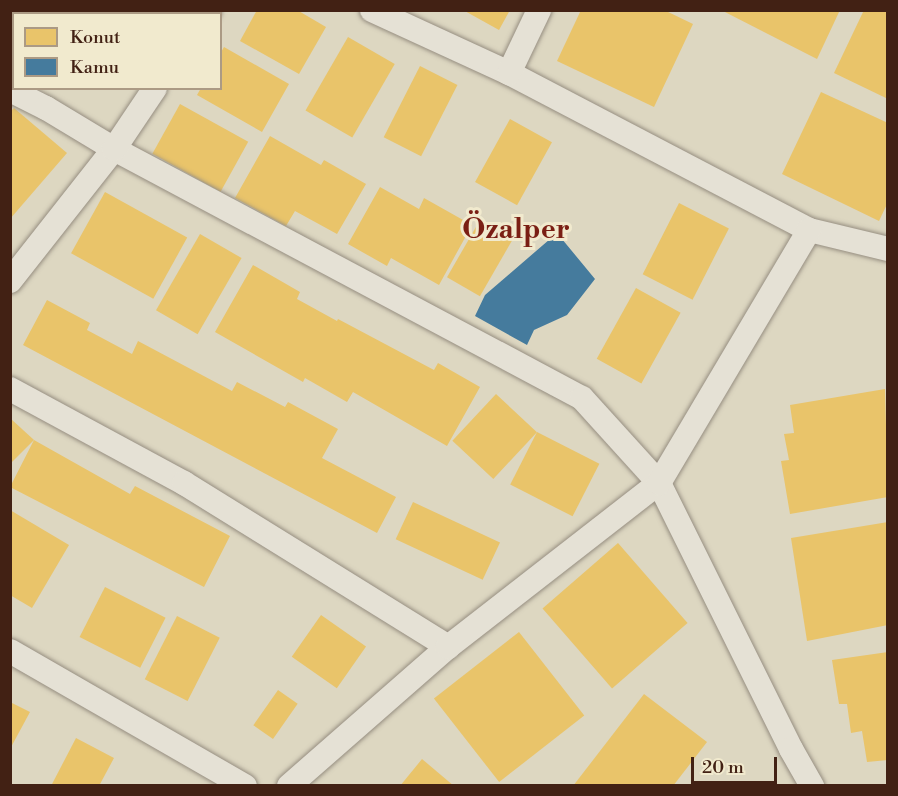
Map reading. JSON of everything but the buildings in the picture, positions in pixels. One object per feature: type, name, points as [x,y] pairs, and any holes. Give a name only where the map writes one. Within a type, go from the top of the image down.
[{"type":"street","points":[[372,10],[509,73],[809,230],[888,249]]},
{"type":"street","points":[[509,73],[539,10]]},
{"type":"street","points":[[10,90],[46,108],[114,149],[582,398],[658,483],[791,749],[812,786]]},
{"type":"street","points":[[10,281],[114,149],[154,90]]},
{"type":"street","points":[[289,786],[448,647],[658,483],[809,230]]},
{"type":"street","points":[[10,389],[184,483],[448,647]]},
{"type":"street","points":[[10,651],[245,786]]},
{"type":"district","name":"Özalper","points":[[516,230]]}]
